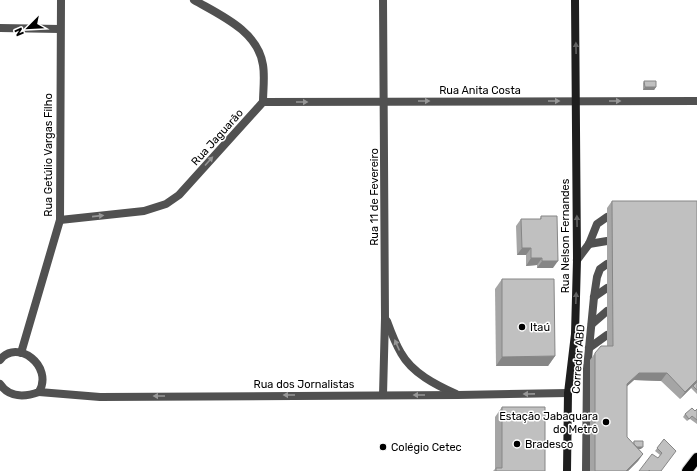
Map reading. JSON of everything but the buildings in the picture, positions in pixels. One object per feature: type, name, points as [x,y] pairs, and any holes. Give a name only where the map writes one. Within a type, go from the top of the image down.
[{"type":"main road","points":[[687,471],[697,458]]},
{"type":"street","name":"Rua Getúlio Vargas Filho","points":[[21,353],[60,220],[61,0]]},
{"type":"street","points":[[194,0],[231,21],[247,35],[258,48],[264,65],[263,102]]},
{"type":"street","name":"Rua 11 de Fevereiro","points":[[383,0],[385,102],[385,318],[383,395]]},
{"type":"street","name":"Rua Nelson Fernandes","points":[[567,471],[568,392],[575,334],[577,260],[575,0]]},
{"type":"street","points":[[0,28],[60,29]]},
{"type":"street","name":"Rua Anita Costa","points":[[263,102],[697,101]]},
{"type":"street","name":"Rua Jaguarão","points":[[60,220],[144,211],[166,204],[179,195],[263,102]]},
{"type":"street","points":[[577,260],[588,244],[597,224],[607,217]]},
{"type":"street","points":[[588,244],[607,241]]},
{"type":"street","name":"Corredor ABD","points":[[586,471],[587,369],[594,297],[597,277],[600,269],[607,264]]},
{"type":"street","points":[[594,297],[607,288]]},
{"type":"street","points":[[592,324],[607,311]]},
{"type":"street","points":[[385,318],[402,354],[415,370],[437,385],[458,395]]},
{"type":"street","points":[[589,348],[607,335]]},
{"type":"street","points":[[1,356],[11,353],[21,353],[30,356],[43,374],[42,386],[39,392]]},
{"type":"street","points":[[0,384],[5,392],[13,395]]},
{"type":"street","name":"Rua dos Jornalistas","points":[[0,395],[31,395],[39,392],[100,396],[458,395],[568,392]]},
{"type":"place","name":"Itaú","points":[[522,327]]},
{"type":"place","name":"Estação Jabaquara do Metrô","points":[[606,422]]},
{"type":"place","name":"Bradesco","points":[[517,444]]},
{"type":"place","name":"Colégio Cetec","points":[[383,447]]}]
